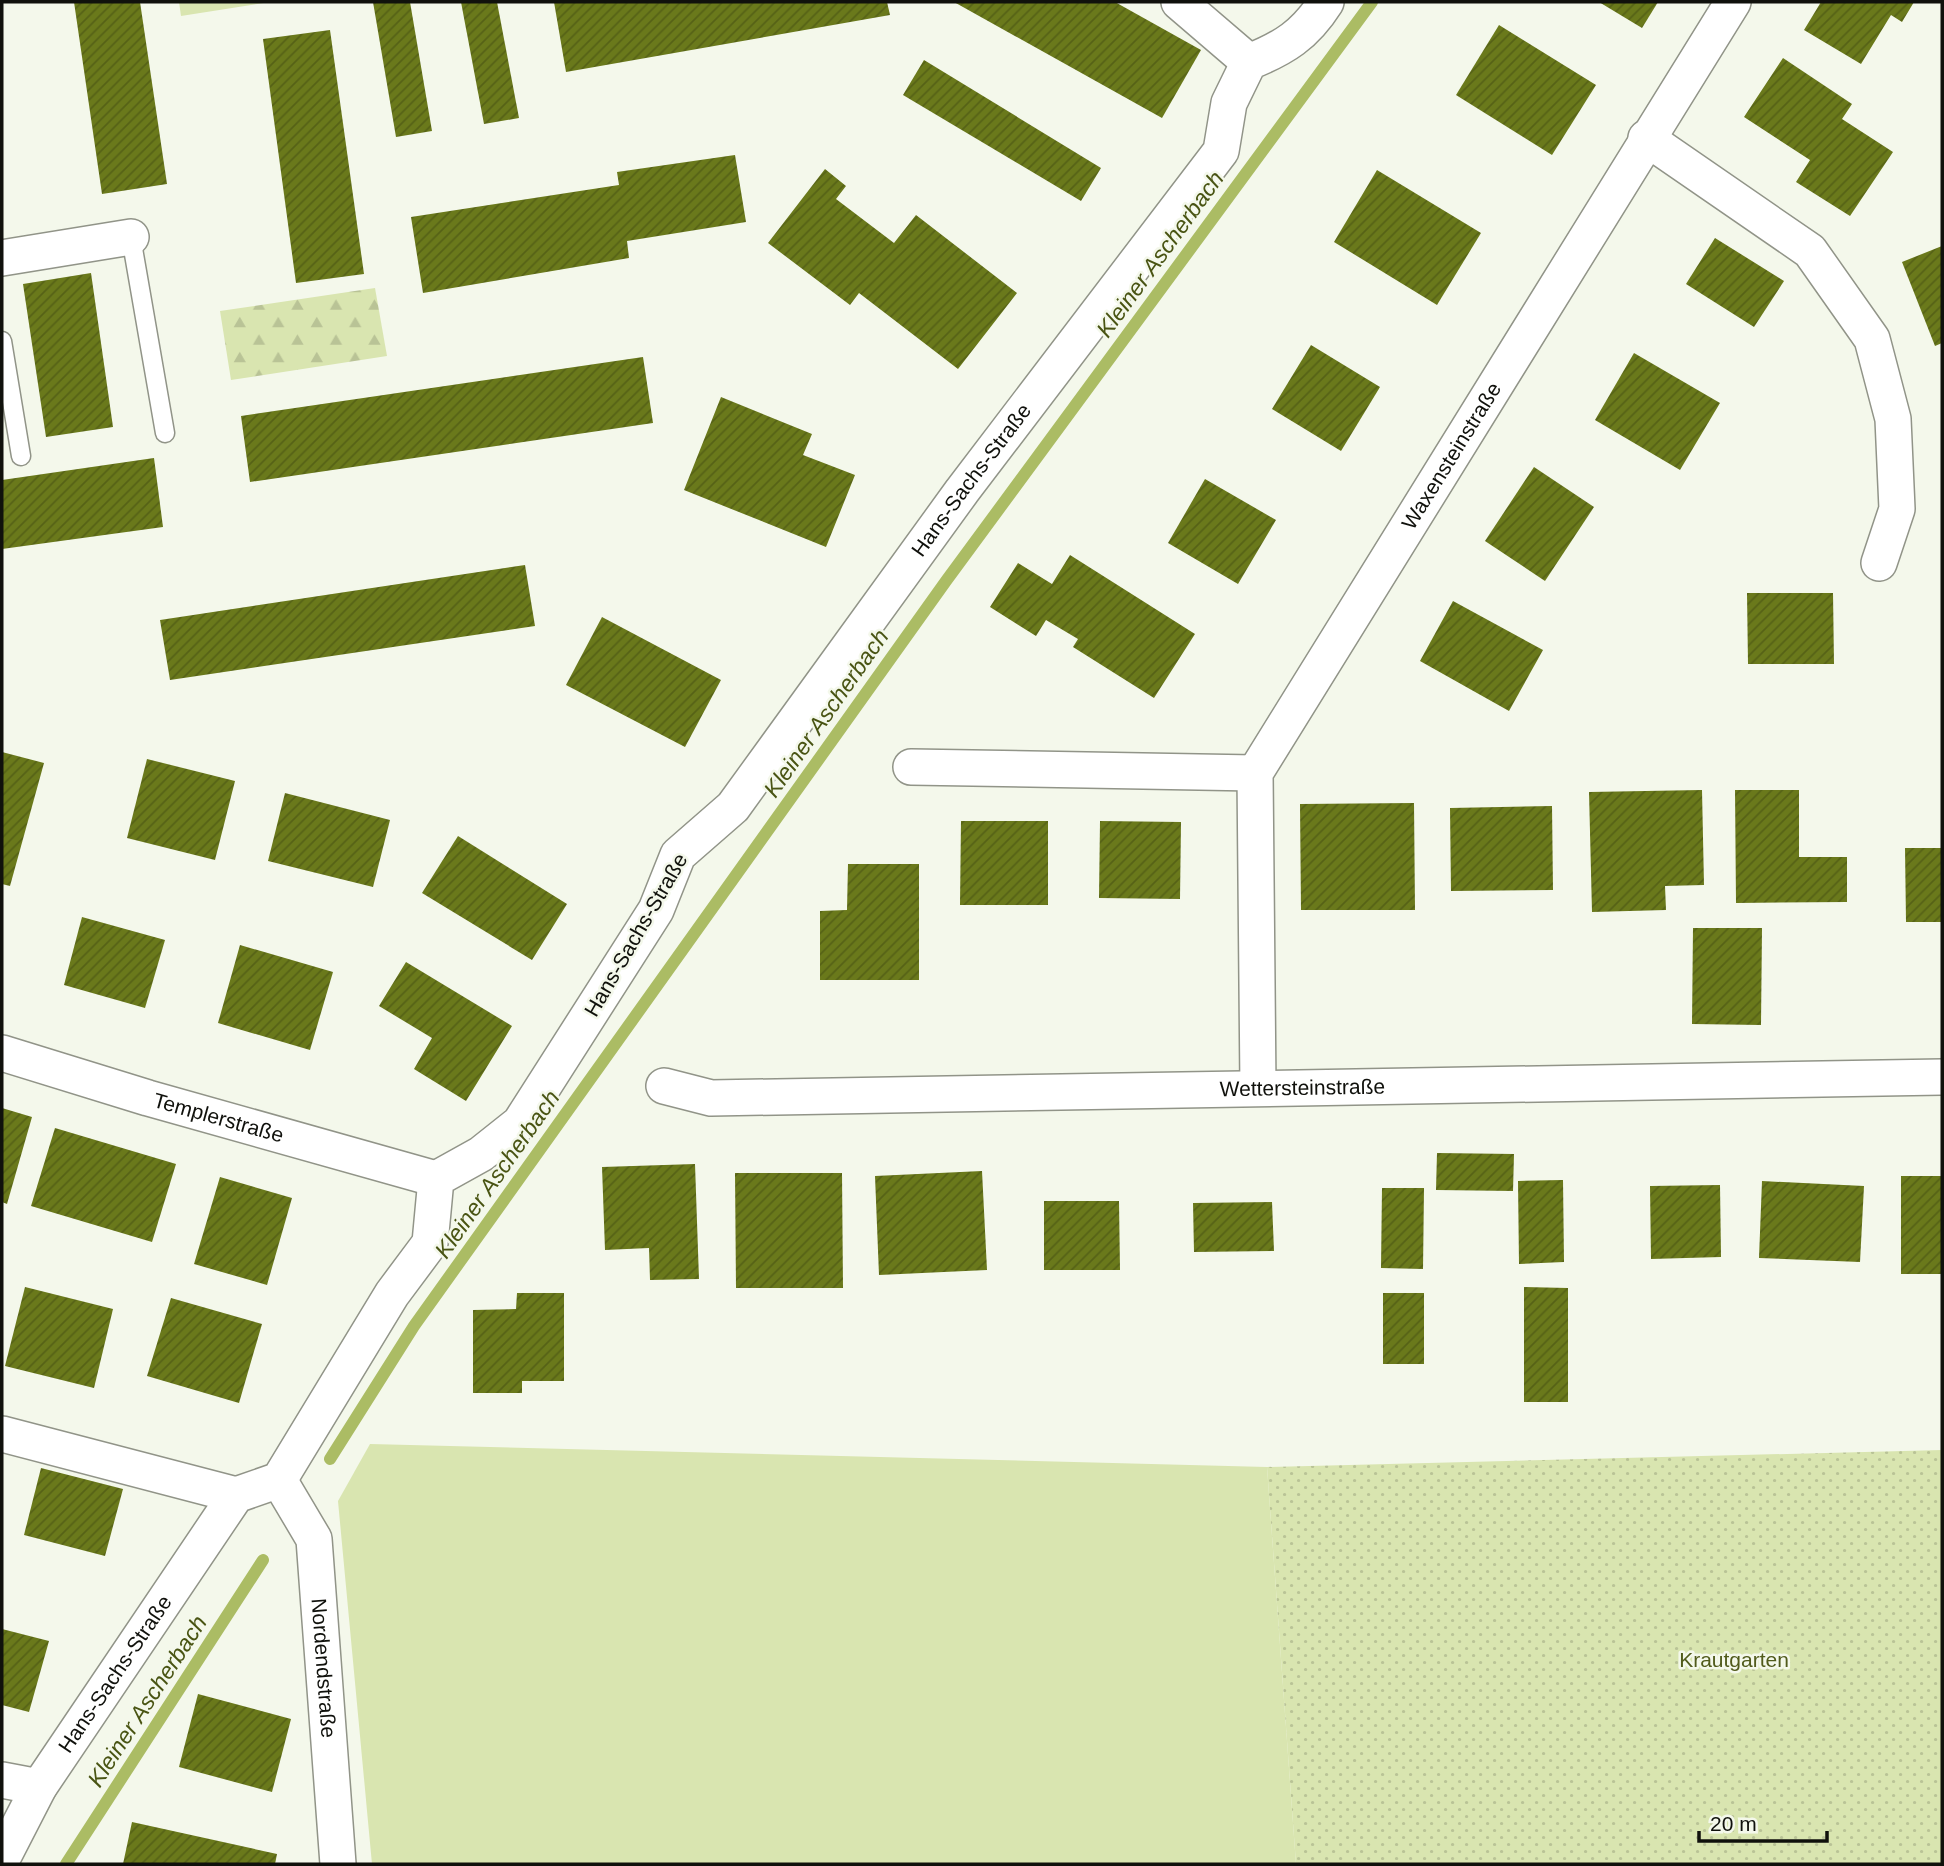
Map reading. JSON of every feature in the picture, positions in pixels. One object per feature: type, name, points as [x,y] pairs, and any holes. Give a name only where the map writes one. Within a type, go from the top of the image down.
[{"type":"street","points":[[1179,2],[1249,62],[1284,48],[1315,19],[1326,2]]},
{"type":"street","name":"Waxensteinstraße","points":[[1255,773],[1646,138],[1733,2]]},
{"type":"street","name":"Hans-Sachs-Straße","points":[[436,1179],[481,1154],[520,1123],[656,910],[678,855],[733,807],[962,491],[1222,151],[1229,103],[1249,62]]},
{"type":"street","points":[[1646,138],[1810,251],[1872,340],[1893,419],[1897,509],[1878,563]]},
{"type":"street","points":[[2,258],[131,237]]},
{"type":"street","points":[[911,767],[1255,773],[1258,1088]]},
{"type":"street","name":"Templerstraße","points":[[2,1053],[161,1102],[436,1179]]},
{"type":"street","name":"Wettersteinstraße","points":[[664,1086],[711,1098],[1942,1077]]},
{"type":"street","points":[[2,1434],[236,1495],[279,1480],[392,1294],[430,1243],[436,1179]]},
{"type":"street","name":"Nordendstraße","points":[[279,1480],[314,1539],[338,1864]]},
{"type":"street","name":"Hans-Sachs-Straße","points":[[2,1859],[39,1787],[236,1495]]},
{"type":"street","points":[[2,1780],[39,1787]]},
{"type":"lane","points":[[131,237],[165,433]]},
{"type":"lane","points":[[2,341],[21,456]]},
{"type":"green space","points":[[179,2],[270,2],[181,16]]},
{"type":"green space","points":[[375,288],[387,356],[231,380],[220,311]]},
{"type":"green space","points":[[370,1444],[1267,1467],[1296,1864],[372,1864],[338,1501]]},
{"type":"green space","name":"Krautgarten","points":[[1942,1450],[1942,1864],[1296,1864],[1267,1467]]},
{"type":"building","points":[[74,2],[140,2],[167,184],[102,194]]},
{"type":"building","points":[[373,2],[410,2],[432,131],[396,137]]},
{"type":"building","points":[[461,2],[497,2],[519,118],[484,124]]},
{"type":"building","points":[[554,2],[887,2],[890,15],[566,72]]},
{"type":"building","points":[[954,2],[1115,2],[1201,50],[1162,118]]},
{"type":"building","points":[[1599,2],[1658,2],[1642,28]]},
{"type":"building","points":[[1821,2],[1914,2],[1902,22],[1891,15],[1861,64],[1804,30]]},
{"type":"building","points":[[1499,25],[1596,85],[1552,155],[1456,95]]},
{"type":"building","points":[[330,30],[364,274],[296,283],[263,39]]},
{"type":"building","points":[[1783,58],[1852,104],[1842,119],[1893,152],[1850,216],[1796,182],[1810,160],[1744,117]]},
{"type":"building","points":[[924,60],[1101,168],[1081,201],[903,95]]},
{"type":"building","points":[[735,155],[746,222],[627,241],[629,258],[423,293],[411,217],[619,185],[617,172]]},
{"type":"building","points":[[825,169],[846,186],[836,199],[894,243],[916,215],[1017,293],[958,369],[859,293],[850,305],[768,243]]},
{"type":"building","points":[[1377,170],[1481,233],[1437,305],[1334,242]]},
{"type":"building","points":[[1715,238],[1784,281],[1754,327],[1686,284]]},
{"type":"building","points":[[1942,246],[1942,343],[1935,346],[1902,262]]},
{"type":"building","points":[[91,273],[113,427],[46,437],[23,284]]},
{"type":"building","points":[[1311,345],[1380,387],[1341,451],[1272,409]]},
{"type":"building","points":[[1634,353],[1720,403],[1680,470],[1595,420]]},
{"type":"building","points":[[643,357],[653,423],[250,482],[241,416]]},
{"type":"building","points":[[721,397],[812,434],[803,455],[855,475],[826,547],[684,490]]},
{"type":"building","points":[[154,458],[163,527],[2,549],[2,480]]},
{"type":"building","points":[[1534,467],[1594,507],[1545,581],[1485,541]]},
{"type":"building","points":[[1205,479],[1276,520],[1238,584],[1168,543]]},
{"type":"building","points":[[1070,555],[1195,634],[1154,698],[1073,647],[1078,639],[1046,620],[1036,636],[990,607],[1018,563],[1052,584]]},
{"type":"building","points":[[525,565],[535,626],[170,680],[160,620]]},
{"type":"building","points":[[1747,593],[1833,593],[1834,664],[1748,664]]},
{"type":"building","points":[[1453,601],[1543,650],[1509,711],[1420,661]]},
{"type":"building","points":[[602,617],[721,680],[685,747],[566,685]]},
{"type":"building","points":[[2,752],[44,763],[10,886],[2,884]]},
{"type":"building","points":[[147,759],[235,781],[215,860],[127,838]]},
{"type":"building","points":[[1702,790],[1704,885],[1665,886],[1666,910],[1592,912],[1589,792]]},
{"type":"building","points":[[1735,790],[1799,790],[1799,857],[1847,857],[1847,902],[1736,903]]},
{"type":"building","points":[[285,793],[390,820],[373,887],[268,861]]},
{"type":"building","points":[[1414,803],[1415,910],[1301,910],[1300,804]]},
{"type":"building","points":[[1552,806],[1553,890],[1451,891],[1450,808]]},
{"type":"building","points":[[961,821],[1048,821],[1048,905],[960,905]]},
{"type":"building","points":[[1100,821],[1181,822],[1180,899],[1099,898]]},
{"type":"building","points":[[458,836],[567,904],[532,960],[422,893]]},
{"type":"building","points":[[1905,848],[1942,848],[1942,922],[1906,922]]},
{"type":"building","points":[[848,864],[919,864],[919,980],[820,980],[820,911],[847,910]]},
{"type":"building","points":[[82,917],[165,940],[145,1008],[64,985]]},
{"type":"building","points":[[1693,928],[1762,928],[1761,1025],[1692,1024]]},
{"type":"building","points":[[240,945],[333,972],[310,1050],[218,1023]]},
{"type":"building","points":[[406,962],[512,1026],[466,1101],[414,1069],[432,1038],[379,1006]]},
{"type":"building","points":[[2,1108],[32,1117],[7,1204],[2,1202]]},
{"type":"building","points":[[55,1128],[176,1164],[152,1242],[31,1206]]},
{"type":"building","points":[[1437,1153],[1514,1154],[1513,1191],[1436,1190]]},
{"type":"building","points":[[695,1164],[699,1279],[650,1280],[649,1248],[605,1250],[602,1167]]},
{"type":"building","points":[[982,1171],[987,1270],[879,1275],[875,1176]]},
{"type":"building","points":[[735,1173],[842,1173],[843,1288],[736,1288]]},
{"type":"building","points":[[1901,1176],[1942,1176],[1942,1274],[1901,1274]]},
{"type":"building","points":[[220,1177],[292,1198],[267,1285],[194,1264]]},
{"type":"building","points":[[1563,1180],[1564,1262],[1519,1264],[1518,1181]]},
{"type":"building","points":[[1762,1181],[1864,1186],[1860,1262],[1759,1258]]},
{"type":"building","points":[[1720,1185],[1721,1257],[1651,1259],[1650,1186]]},
{"type":"building","points":[[1382,1188],[1424,1188],[1423,1269],[1381,1268]]},
{"type":"building","points":[[1044,1201],[1119,1201],[1120,1270],[1044,1270]]},
{"type":"building","points":[[1272,1202],[1274,1251],[1194,1252],[1193,1203]]},
{"type":"building","points":[[25,1287],[113,1309],[94,1388],[5,1366]]},
{"type":"building","points":[[1524,1287],[1568,1288],[1568,1402],[1524,1402]]},
{"type":"building","points":[[517,1293],[564,1293],[564,1381],[522,1381],[522,1393],[473,1393],[473,1310],[516,1309]]},
{"type":"building","points":[[1383,1293],[1424,1293],[1424,1364],[1383,1364]]},
{"type":"building","points":[[171,1298],[262,1324],[239,1403],[147,1376]]},
{"type":"building","points":[[41,1468],[123,1489],[105,1556],[24,1535]]},
{"type":"building","points":[[2,1629],[49,1641],[29,1712],[2,1705]]},
{"type":"building","points":[[198,1694],[291,1719],[272,1792],[179,1767]]},
{"type":"building","points":[[132,1822],[277,1854],[275,1864],[123,1864]]},
{"type":"waterway","name":"Kleiner Ascherbach","points":[[330,1459],[414,1326],[946,581],[1372,2]]},
{"type":"waterway","name":"Kleiner Ascherbach","points":[[66,1864],[263,1560]]}]
